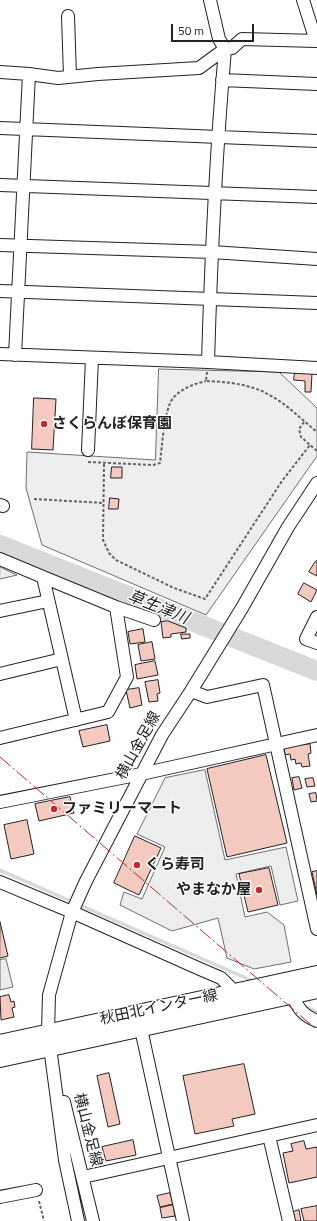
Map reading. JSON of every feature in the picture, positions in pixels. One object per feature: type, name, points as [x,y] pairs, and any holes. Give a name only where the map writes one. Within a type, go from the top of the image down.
[{"type":"main road","name":"秋田北インター線","points":[[0,1043],[317,974]]},
{"type":"main road","name":"秋田北インター線","points":[[0,1059],[277,999],[294,998],[317,990]]},
{"type":"street","points":[[208,362],[218,137],[225,49],[219,39],[210,0]]},
{"type":"street","points":[[0,72],[58,78],[199,68],[225,49],[232,48],[242,39],[317,41],[303,0]]},
{"type":"street","points":[[68,16],[70,76]]},
{"type":"street","points":[[15,355],[29,74]]},
{"type":"street","points":[[222,80],[317,84]]},
{"type":"street","points":[[0,128],[317,141]]},
{"type":"street","points":[[0,185],[317,197]]},
{"type":"street","points":[[0,244],[212,252],[317,258]]},
{"type":"street","points":[[0,291],[317,303]]},
{"type":"street","points":[[0,354],[317,368]]},
{"type":"street","points":[[88,450],[92,358]]},
{"type":"street","name":"横山金足線","points":[[78,1221],[65,1160],[48,1032],[49,995],[73,911],[79,896],[162,735],[192,691],[242,608],[288,527],[317,482]]},
{"type":"street","points":[[0,559],[116,607],[154,620]]},
{"type":"street","points":[[43,577],[76,720]]},
{"type":"street","points":[[0,611],[48,601]]},
{"type":"street","points":[[0,738],[108,712],[127,677],[116,607]]},
{"type":"street","points":[[317,617],[306,640],[317,643]]},
{"type":"street","points":[[0,674],[62,659]]},
{"type":"street","points":[[192,691],[207,697],[263,685],[317,929]]},
{"type":"street","points":[[0,802],[141,774],[317,736]]},
{"type":"street","points":[[0,882],[73,911],[221,978],[235,992]]},
{"type":"street","points":[[294,998],[301,1012],[309,1018],[317,1021]]},
{"type":"street","points":[[141,1029],[183,1221]]},
{"type":"street","name":"横山金足線","points":[[50,1048],[93,1221]]},
{"type":"street","points":[[83,1177],[317,1125]]},
{"type":"street","points":[[269,1136],[289,1221]]},
{"type":"street","points":[[0,1196],[36,1190]]},
{"type":"path","points":[[206,380],[208,362]]},
{"type":"path","points":[[88,450],[88,462],[104,464],[153,465],[160,463],[167,412],[173,398],[189,385],[206,380],[252,387],[272,396],[317,432]]},
{"type":"path","points":[[304,422],[299,429],[301,437],[317,451]]},
{"type":"path","points":[[104,464],[103,540],[109,553],[116,560],[174,588],[205,599],[282,481],[310,445]]},
{"type":"path","points":[[34,499],[104,503]]},
{"type":"path","points":[[36,1190],[44,1221]]},
{"type":"shaded area","points":[[159,369],[279,372],[317,408],[317,456],[206,615],[42,545],[26,488],[27,452],[155,460]]},
{"type":"shaded area","points":[[0,567],[17,575],[0,579]]},
{"type":"shaded area","points":[[205,770],[225,860],[286,847],[298,901],[280,905],[271,866],[236,874],[245,917],[267,912],[284,925],[291,962],[254,969],[227,958],[218,918],[172,931],[120,905],[124,892],[142,899],[165,847],[137,834],[165,778]]},
{"type":"shaded area","points":[[6,959],[13,987],[0,990],[0,960]]},
{"type":"building","points":[[295,372],[312,373],[311,392],[305,392],[305,381],[294,380]]},
{"type":"building","name":"さくらんぼ保育園","points":[[34,398],[56,399],[53,450],[32,449]]},
{"type":"building","points":[[112,467],[122,467],[122,478],[111,478]]},
{"type":"building","points":[[110,498],[119,499],[118,509],[109,509]]},
{"type":"building","points":[[317,561],[317,576],[309,572]]},
{"type":"building","points":[[304,583],[317,590],[311,602],[298,594]]},
{"type":"building","points":[[168,621],[186,628],[186,632],[171,634],[171,637],[163,638],[161,622]]},
{"type":"building","points":[[143,629],[145,642],[130,644],[128,632]]},
{"type":"building","points":[[181,634],[190,634],[190,638],[182,639]]},
{"type":"building","points":[[152,642],[155,659],[141,661],[138,645]]},
{"type":"building","points":[[155,661],[158,675],[137,679],[135,665]]},
{"type":"building","points":[[158,680],[160,693],[157,694],[158,701],[149,702],[145,682]]},
{"type":"building","points":[[139,688],[142,705],[130,708],[126,690]]},
{"type":"building","points":[[107,725],[110,741],[83,747],[79,731]]},
{"type":"building","points":[[310,744],[311,753],[308,754],[310,766],[302,767],[301,763],[296,764],[295,759],[291,760],[290,754],[285,755],[284,748]]},
{"type":"building","points":[[266,755],[287,843],[227,857],[207,769]]},
{"type":"building","points":[[299,777],[302,788],[294,790],[292,778]]},
{"type":"building","points":[[313,778],[315,786],[307,787],[305,779]]},
{"type":"building","points":[[316,793],[317,801],[311,802],[309,794]]},
{"type":"building","name":"ファミリーマート","points":[[70,797],[74,813],[39,821],[35,804]]},
{"type":"building","points":[[27,820],[34,854],[11,859],[4,825]]},
{"type":"building","name":"くら寿司","points":[[135,836],[161,848],[139,895],[114,883]]},
{"type":"building","name":"やまなか屋","points":[[269,868],[278,905],[248,912],[239,874]]},
{"type":"building","points":[[317,871],[317,895],[312,872]]},
{"type":"building","points":[[0,922],[8,956],[0,958]]},
{"type":"building","points":[[9,995],[11,1002],[14,1001],[15,1007],[12,1008],[14,1017],[1,1020],[0,997]]},
{"type":"building","points":[[244,1064],[255,1114],[232,1119],[234,1126],[195,1134],[183,1076]]},
{"type":"building","points":[[109,1073],[120,1124],[108,1127],[97,1076]]},
{"type":"building","points":[[133,1140],[136,1155],[106,1161],[102,1147]]},
{"type":"building","points":[[304,1141],[306,1149],[317,1147],[317,1177],[289,1183],[283,1153],[293,1151],[291,1144]]},
{"type":"building","points":[[170,1193],[173,1204],[160,1207],[157,1196]]},
{"type":"building","points":[[173,1205],[175,1216],[162,1218],[160,1208]]},
{"type":"building","points":[[317,1206],[317,1221],[304,1221],[301,1209]]},
{"type":"building","points":[[299,1210],[301,1221],[295,1221],[293,1212]]},
{"type":"waterway","name":"草生津川","points":[[0,545],[317,671]]},
{"type":"waterway","points":[[0,870],[255,982]]},
{"type":"waterway","points":[[302,1005],[317,1012]]},
{"type":"power","points":[[0,757],[317,1030]]},
{"type":"place","name":"さくらんぼ保育園","points":[[44,424]]},
{"type":"place","name":"ファミリーマート","points":[[54,809]]},
{"type":"place","name":"くら寿司","points":[[137,865]]},
{"type":"place","name":"やまなか屋","points":[[259,890]]}]
